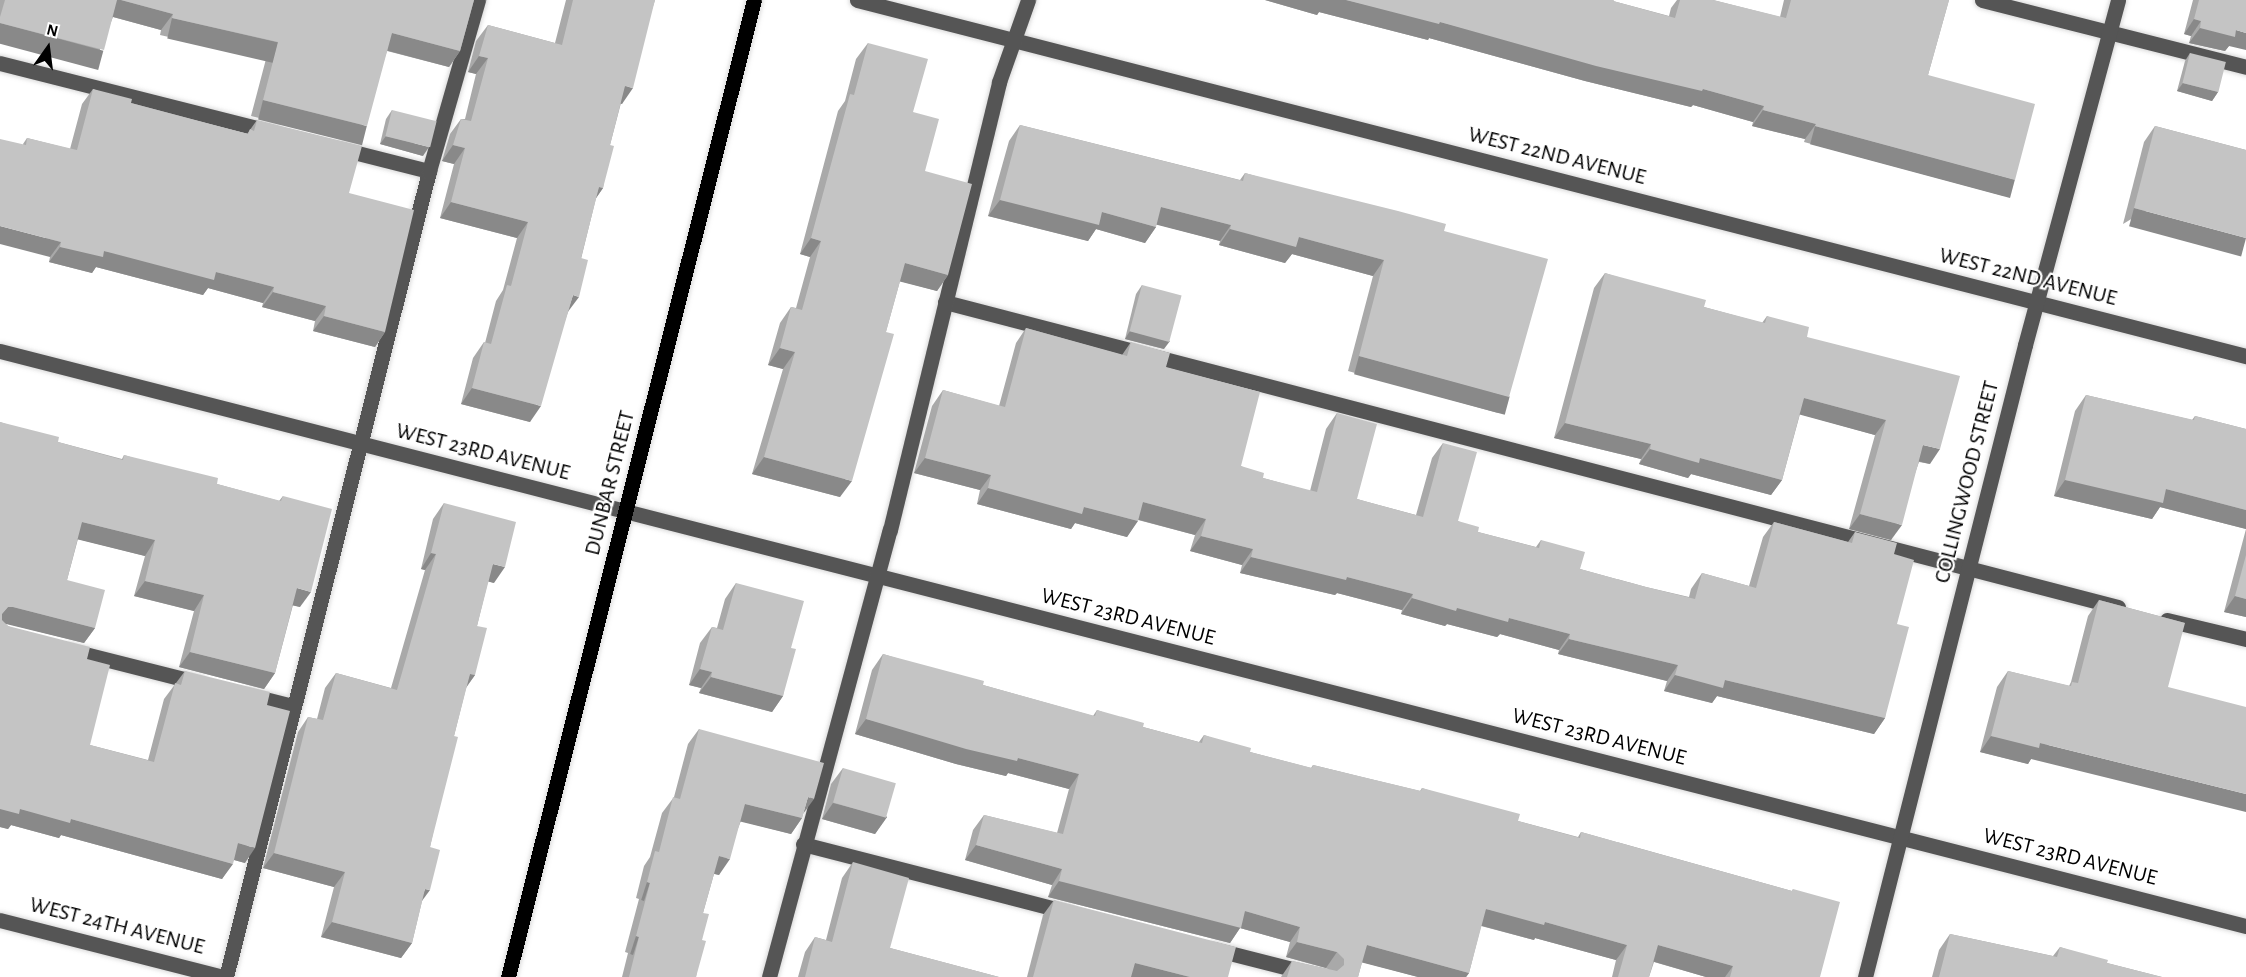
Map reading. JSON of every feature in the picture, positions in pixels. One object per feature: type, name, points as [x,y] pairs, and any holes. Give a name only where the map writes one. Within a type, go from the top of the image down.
[{"type":"main road","name":"DUNBAR STREET","points":[[508,977],[754,0]]},
{"type":"street","points":[[225,977],[429,171],[478,0]]},
{"type":"street","name":"WEST 22ND AVENUE","points":[[857,0],[2246,356]]},
{"type":"street","points":[[769,977],[803,844],[878,577],[999,82],[1028,0]]},
{"type":"street","points":[[1982,0],[2246,67]]},
{"type":"street","name":"COLLINGWOOD STREET","points":[[1865,977],[2036,302],[2118,0]]},
{"type":"street","points":[[0,63],[290,136]]},
{"type":"street","points":[[325,145],[429,171]]},
{"type":"street","points":[[945,302],[2134,612]]},
{"type":"street","name":"WEST 23RD AVENUE","points":[[0,351],[2246,926]]},
{"type":"street","points":[[2157,617],[2246,639]]},
{"type":"street","points":[[56,646],[214,686]]},
{"type":"street","points":[[236,692],[292,706]]},
{"type":"street","points":[[803,844],[1081,915]]},
{"type":"street","name":"WEST 24TH AVENUE","points":[[0,920],[225,977]]},
{"type":"street","points":[[1197,945],[1324,977]]},
{"type":"building","points":[[5,0],[117,0],[104,50],[0,23]]},
{"type":"building","points":[[121,0],[474,0],[460,51],[392,33],[367,126],[263,100],[278,42],[172,18],[173,14]]},
{"type":"building","points":[[573,0],[655,0],[633,88],[625,86],[610,145],[614,146],[603,188],[599,187],[581,258],[588,260],[579,297],[573,295],[541,406],[472,388],[484,342],[491,344],[507,285],[511,286],[528,222],[451,202],[465,148],[453,145],[461,119],[471,121],[488,58],[479,56],[488,25],[562,45]]},
{"type":"building","points":[[1346,0],[1614,0],[1675,18],[1680,0],[1713,0],[1786,18],[1791,0],[1949,0],[1928,75],[2035,104],[2015,180],[1815,126],[1816,124],[1763,110],[1764,106],[1703,89],[1702,91],[1596,66],[1440,22],[1439,24]]},
{"type":"building","points":[[2199,0],[2246,0],[2246,33],[2236,30],[2235,37],[2200,28],[2201,21],[2194,19]]},
{"type":"building","points":[[868,43],[928,59],[913,112],[939,119],[925,171],[972,184],[948,275],[905,263],[886,332],[894,334],[852,481],[764,457],[795,352],[780,348],[791,307],[802,310],[821,241],[811,238],[850,94],[854,95]]},
{"type":"building","points":[[2190,53],[2226,62],[2218,92],[2183,83]]},
{"type":"building","points":[[93,89],[132,99],[131,103],[248,134],[250,129],[254,131],[257,120],[362,146],[349,193],[414,210],[385,332],[324,316],[326,306],[273,292],[274,287],[216,272],[214,280],[104,251],[103,257],[60,247],[61,242],[0,226],[0,139],[26,145],[27,138],[77,150]]},
{"type":"building","points":[[392,110],[437,121],[430,147],[385,136]]},
{"type":"building","points":[[1020,125],[1243,181],[1245,173],[1398,211],[1446,224],[1444,231],[1548,259],[1509,397],[1359,356],[1384,260],[1299,237],[1296,247],[1230,229],[1231,225],[1161,207],[1156,227],[1102,212],[1099,225],[1000,200]]},
{"type":"building","points":[[2155,126],[2246,150],[2246,238],[2134,208]]},
{"type":"building","points":[[1605,273],[1706,300],[1704,307],[1765,323],[1767,316],[1809,327],[1807,337],[1960,376],[1940,449],[1923,445],[1902,525],[1860,514],[1886,420],[1804,398],[1782,480],[1700,458],[1699,463],[1650,449],[1651,444],[1565,423]]},
{"type":"building","points":[[1142,285],[1182,296],[1169,342],[1130,331]]},
{"type":"building","points":[[1026,328],[1127,356],[1131,342],[1170,353],[1166,367],[1260,392],[1241,466],[1264,473],[1263,478],[1317,492],[1337,413],[1377,424],[1357,499],[1423,517],[1443,443],[1477,452],[1458,521],[1479,527],[1478,532],[1539,548],[1541,540],[1585,552],[1580,569],[1646,587],[1695,599],[1702,573],[1756,588],[1774,522],[1852,543],[1855,532],[1897,543],[1894,554],[1914,560],[1897,624],[1909,627],[1885,718],[1725,680],[1723,688],[1675,675],[1678,665],[1569,639],[1570,634],[1509,618],[1508,622],[1457,608],[1456,611],[1412,598],[1413,594],[1347,577],[1346,580],[1251,557],[1253,549],[1201,536],[1206,519],[1143,502],[1138,521],[1084,507],[1082,514],[988,488],[991,475],[925,458],[943,390],[1005,407]]},
{"type":"building","points":[[2086,395],[2194,420],[2195,416],[2246,429],[2246,510],[2166,489],[2163,503],[2065,480]]},
{"type":"building","points":[[0,422],[59,437],[58,442],[123,460],[124,455],[218,478],[217,484],[281,501],[283,496],[332,509],[311,592],[297,588],[275,673],[190,652],[204,595],[145,581],[155,540],[82,522],[67,580],[105,590],[95,628],[13,607],[8,607],[2,614],[2,620],[8,626],[90,647],[87,659],[110,665],[90,745],[154,762],[175,683],[181,685],[185,671],[270,692],[267,705],[290,711],[255,848],[238,843],[233,864],[71,819],[70,823],[20,809],[19,814],[0,809]]},
{"type":"building","points":[[444,503],[516,522],[505,567],[493,564],[477,626],[487,628],[475,675],[470,674],[454,736],[458,737],[430,847],[440,850],[430,890],[425,889],[412,943],[332,922],[345,872],[274,853],[308,717],[323,720],[336,673],[397,690],[436,554],[431,553]]},
{"type":"building","points":[[2246,555],[2246,599],[2235,596]]},
{"type":"building","points":[[736,583],[804,601],[791,648],[796,649],[783,696],[711,677],[712,672],[700,669],[712,627],[723,630]]},
{"type":"building","points":[[2099,600],[2185,623],[2168,687],[2246,707],[2246,794],[2040,743],[2039,748],[1991,736],[2008,671],[2071,686],[2072,682],[2078,683]]},
{"type":"building","points":[[883,654],[984,681],[983,685],[1095,716],[1097,710],[1144,723],[1143,727],[1202,743],[1204,735],[1251,748],[1250,752],[1312,768],[1313,765],[1421,791],[1422,788],[1520,814],[1518,821],[1580,838],[1581,832],[1792,891],[1793,889],[1840,902],[1820,977],[1730,977],[1733,966],[1658,945],[1649,977],[1618,977],[1627,945],[1545,922],[1544,925],[1486,909],[1469,973],[1367,945],[1358,977],[1287,977],[1292,961],[1337,971],[1344,965],[1344,959],[1337,952],[1297,942],[1300,927],[1245,911],[1241,928],[1059,881],[1062,869],[976,845],[984,815],[1063,834],[1079,774],[1018,758],[1017,761],[966,749],[866,719]]},
{"type":"building","points":[[699,729],[824,763],[814,799],[808,797],[802,818],[745,804],[730,859],[719,856],[703,913],[709,914],[702,940],[706,941],[696,977],[629,977],[655,851],[659,852],[673,797],[680,799]]},
{"type":"building","points":[[843,768],[896,783],[886,818],[833,803]]},
{"type":"building","points":[[853,862],[909,878],[890,948],[999,977],[805,977],[815,937],[832,942]]},
{"type":"building","points":[[1054,900],[1236,947],[1228,977],[1190,977],[1135,963],[1131,977],[1033,977]]},
{"type":"building","points":[[1950,934],[2057,957],[2060,947],[2108,960],[2107,963],[2162,977],[1939,977]]}]
